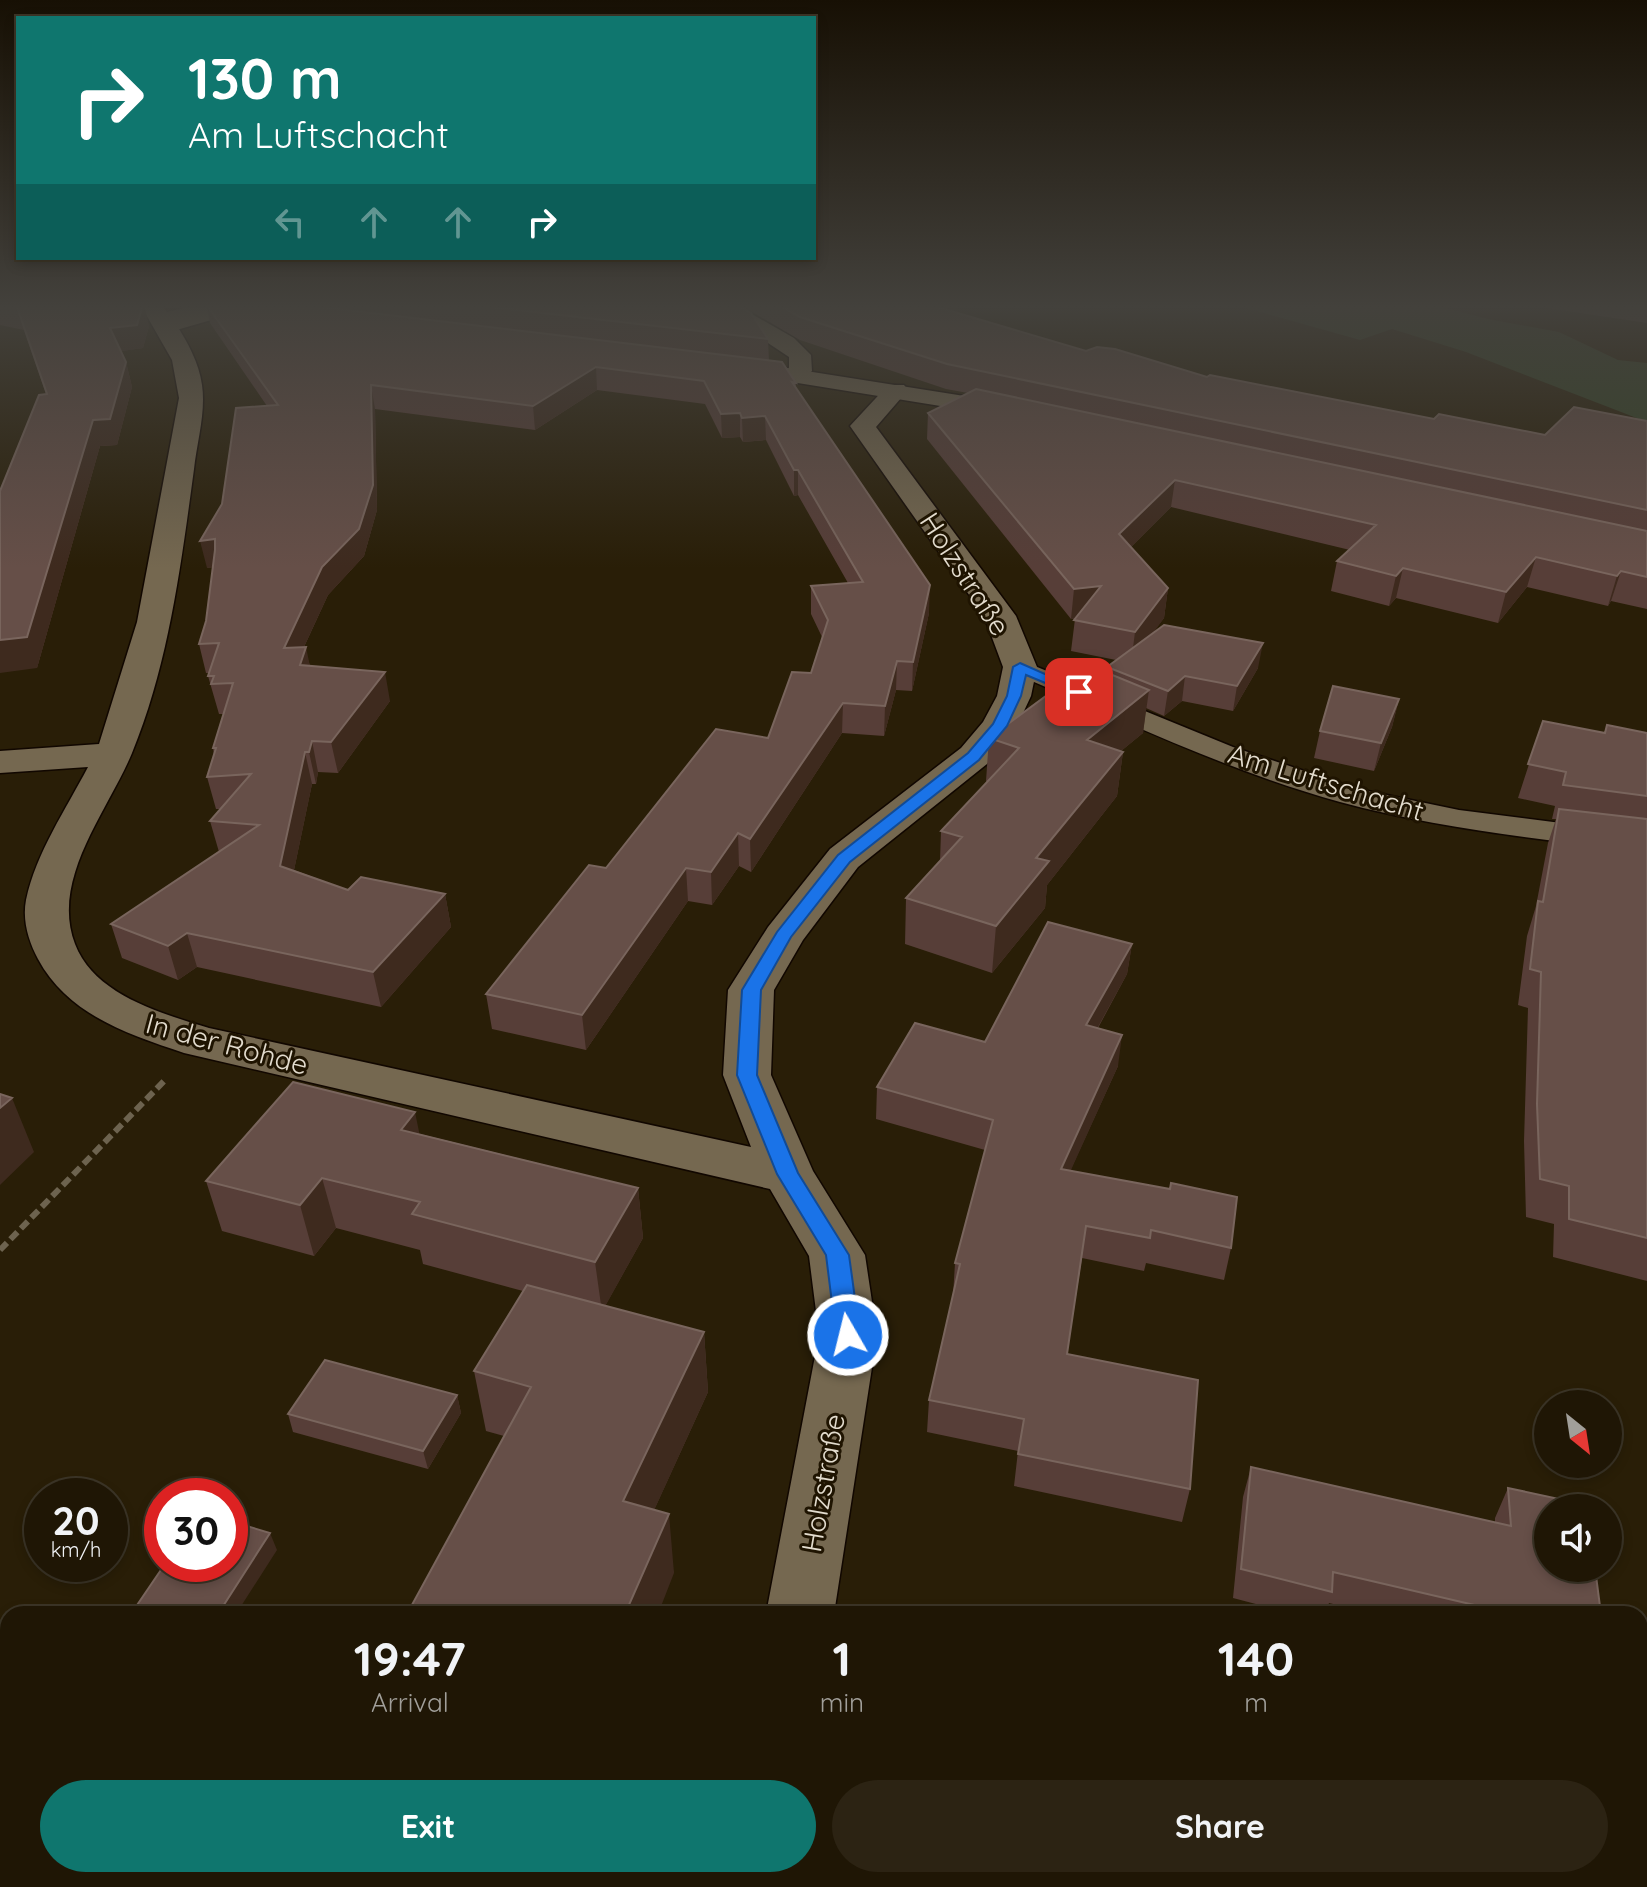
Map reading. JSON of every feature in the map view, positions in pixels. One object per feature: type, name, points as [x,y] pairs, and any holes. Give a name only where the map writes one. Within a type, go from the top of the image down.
[{"type":"street","name":"In der Rohde","points":[[191,392],[152,638],[113,754],[55,876],[45,916],[56,953],[80,988],[132,1019],[201,1042],[788,1174]]},
{"type":"street","name":"Holzstraße","points":[[805,1606],[848,1335],[837,1255],[788,1174],[747,1075],[751,990],[783,936],[844,858],[974,756],[999,726],[1014,696],[1020,667],[1000,616],[863,426],[894,392]]},
{"type":"street","points":[[907,392],[1035,416]]},
{"type":"street","points":[[0,762],[113,754]]},
{"type":"lane","name":"Am Luftschacht","points":[[1020,667],[1276,773],[1350,795],[1485,824],[1647,843]]},
{"type":"path","points":[[0,1250],[201,1042]]},
{"type":"green space","points":[[1570,392],[1647,392],[1647,422]]},
{"type":"building","points":[[118,392],[110,419],[93,420],[27,637],[0,640],[0,491],[39,395]]},
{"type":"building","points":[[269,392],[371,392],[373,485],[359,529],[322,567],[284,648],[306,647],[300,665],[385,672],[331,742],[312,741],[309,752],[305,752],[280,866],[348,890],[361,877],[445,894],[373,972],[187,933],[168,946],[111,924],[259,825],[210,821],[251,774],[207,777],[233,683],[211,684],[214,676],[208,676],[219,643],[199,644],[206,621],[215,539],[200,541],[222,504],[236,408],[278,405]]},
{"type":"building","points":[[425,392],[556,392],[533,406]]},
{"type":"building","points":[[710,392],[799,392],[930,585],[913,662],[897,661],[885,706],[843,703],[750,839],[738,833],[711,872],[686,868],[582,1015],[486,994],[589,865],[606,868],[716,729],[768,738],[792,672],[811,673],[828,620],[811,586],[863,582],[798,470],[794,470],[765,416],[742,418],[740,413],[721,414]]},
{"type":"building","points":[[970,392],[990,392],[1647,531],[1647,577],[1621,571],[1617,576],[1536,557],[1506,592],[1403,568],[1396,576],[1337,561],[1376,525],[1175,480],[1119,534],[1168,588],[1135,632],[1074,620],[1101,586],[1074,589],[928,413]]},
{"type":"building","points":[[1082,392],[1297,392],[1434,419],[1439,414],[1545,435],[1574,407],[1647,421],[1647,510]]},
{"type":"building","points":[[1164,625],[1263,643],[1237,686],[1185,676],[1168,691],[1107,667]]},
{"type":"building","points":[[1088,665],[1149,690],[1087,740],[1123,752],[1036,858],[1049,861],[996,926],[906,898],[962,837],[941,831],[1019,748],[989,738]]},
{"type":"building","points":[[1333,686],[1399,699],[1381,743],[1320,731]]},
{"type":"building","points":[[1543,721],[1605,733],[1607,725],[1647,733],[1647,796],[1563,785],[1566,772],[1528,764]]},
{"type":"building","points":[[1559,809],[1647,819],[1647,1238],[1569,1219],[1569,1186],[1540,1179],[1537,1104],[1541,972],[1530,969],[1538,901],[1543,902]]},
{"type":"building","points":[[1048,922],[1132,944],[1086,1025],[1122,1035],[1061,1169],[1170,1189],[1171,1183],[1237,1197],[1231,1248],[1151,1230],[1150,1238],[1086,1226],[1067,1354],[1198,1380],[1190,1489],[1018,1454],[1024,1419],[929,1400],[960,1264],[955,1263],[993,1120],[877,1087],[915,1023],[985,1042]]},
{"type":"building","points":[[293,1082],[415,1112],[401,1130],[638,1188],[595,1262],[412,1214],[420,1202],[322,1178],[300,1205],[206,1181]]},
{"type":"building","points":[[0,1094],[12,1098],[0,1108]]},
{"type":"building","points":[[527,1285],[704,1332],[623,1501],[669,1514],[629,1606],[411,1606],[531,1387],[474,1371]]},
{"type":"building","points":[[325,1360],[457,1395],[423,1451],[288,1414]]},
{"type":"building","points":[[1251,1467],[1511,1526],[1508,1488],[1536,1494],[1534,1582],[1597,1582],[1600,1606],[1479,1606],[1333,1572],[1332,1592],[1241,1569]]},
{"type":"building","points":[[248,1526],[270,1533],[248,1567]]},
{"type":"building","points":[[153,1582],[239,1582],[223,1606],[136,1606]]},
{"type":"route","points":[[848,1335],[837,1255],[788,1174],[747,1075],[751,990],[783,936],[844,858],[974,756],[999,726],[1014,696],[1020,667],[1079,692]]}]
